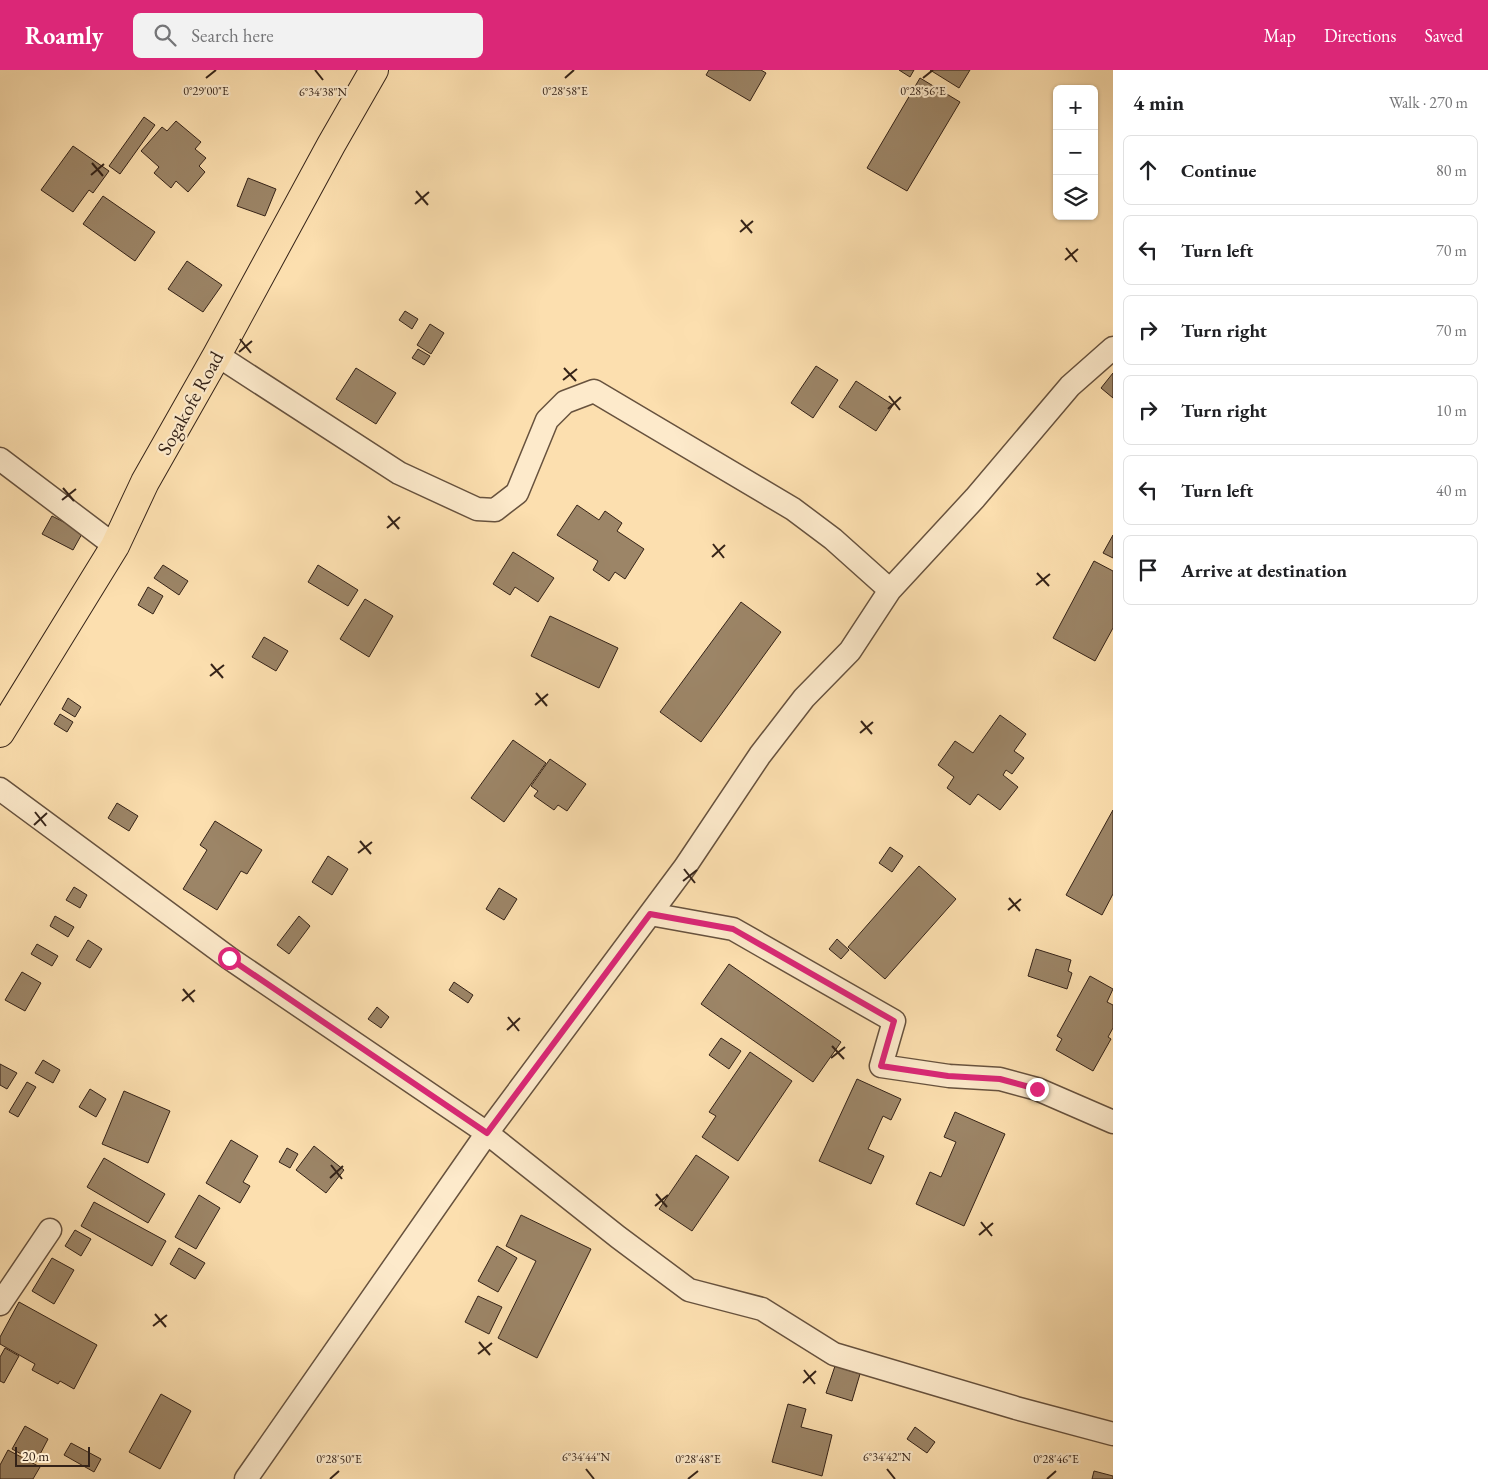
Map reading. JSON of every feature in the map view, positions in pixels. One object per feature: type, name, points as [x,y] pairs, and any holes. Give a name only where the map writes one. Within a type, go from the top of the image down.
[{"type":"main road","name":"Sogakofe Road","points":[[0,733],[115,546],[145,482],[217,355],[331,144],[374,70]]},
{"type":"street","points":[[246,1479],[487,1133],[685,867],[760,754],[804,698],[850,651],[890,590],[975,498],[1070,386],[1113,348]]},
{"type":"street","points":[[217,355],[398,473],[476,510],[495,510],[517,493],[547,420],[565,402],[594,391],[793,509],[833,539],[890,590]]},
{"type":"street","points":[[0,459],[115,546]]},
{"type":"street","points":[[0,789],[229,958],[487,1133],[618,1237],[690,1290],[762,1309],[834,1354],[1016,1408],[1113,1434]]},
{"type":"street","points":[[650,914],[733,929],[894,1021],[881,1066],[948,1076],[1000,1079],[1037,1089],[1113,1122]]},
{"type":"street","points":[[0,1304],[50,1230]]},
{"type":"building","points":[[709,70],[761,70],[766,73],[750,101],[706,75]]},
{"type":"building","points":[[899,70],[914,70],[910,77]]},
{"type":"building","points":[[930,70],[970,70],[959,88]]},
{"type":"building","points":[[920,78],[960,102],[907,191],[867,168]]},
{"type":"building","points":[[144,117],[155,125],[120,174],[109,166]]},
{"type":"building","points":[[176,121],[201,142],[195,149],[206,158],[199,166],[205,172],[188,192],[176,181],[171,188],[154,173],[159,167],[141,151],[162,127],[167,131]]},
{"type":"building","points":[[73,146],[109,171],[93,193],[89,190],[73,212],[41,190]]},
{"type":"building","points":[[248,178],[276,189],[265,216],[237,206]]},
{"type":"building","points":[[103,196],[155,232],[135,261],[83,224]]},
{"type":"building","points":[[187,261],[222,285],[203,312],[168,289]]},
{"type":"building","points":[[405,311],[418,319],[412,329],[399,320]]},
{"type":"building","points":[[430,324],[444,333],[431,354],[417,345]]},
{"type":"building","points":[[418,349],[430,356],[424,365],[412,358]]},
{"type":"building","points":[[816,366],[838,380],[813,418],[791,403]]},
{"type":"building","points":[[356,368],[396,393],[376,424],[336,399]]},
{"type":"building","points":[[1113,373],[1113,398],[1101,388]]},
{"type":"building","points":[[856,381],[893,405],[876,431],[839,407]]},
{"type":"building","points":[[577,505],[599,520],[605,511],[622,523],[617,531],[644,549],[625,579],[615,572],[609,581],[593,570],[598,561],[557,535]]},
{"type":"building","points":[[52,516],[83,532],[73,550],[42,534]]},
{"type":"building","points":[[1113,535],[1113,558],[1103,553]]},
{"type":"building","points":[[513,552],[554,578],[538,602],[515,587],[510,595],[493,584]]},
{"type":"building","points":[[1094,561],[1113,571],[1113,628],[1095,661],[1053,638]]},
{"type":"building","points":[[163,565],[188,581],[179,595],[154,578]]},
{"type":"building","points":[[318,565],[358,590],[348,606],[308,582]]},
{"type":"building","points":[[148,587],[163,596],[153,614],[138,605]]},
{"type":"building","points":[[365,599],[393,616],[369,657],[340,639]]},
{"type":"building","points":[[741,602],[781,632],[701,742],[660,712]]},
{"type":"building","points":[[550,616],[618,648],[599,688],[531,656]]},
{"type":"building","points":[[264,637],[288,651],[276,671],[252,657]]},
{"type":"building","points":[[68,698],[81,707],[75,717],[62,709]]},
{"type":"building","points":[[60,714],[73,722],[67,732],[54,724]]},
{"type":"building","points":[[1000,715],[1026,734],[1014,751],[1024,758],[1012,774],[1006,770],[1003,775],[1018,787],[1000,810],[978,794],[970,805],[947,788],[954,777],[938,765],[955,741],[973,753]]},
{"type":"building","points":[[513,740],[546,763],[504,822],[471,798]]},
{"type":"building","points":[[550,759],[586,784],[567,811],[558,805],[554,810],[534,796],[538,791],[531,786]]},
{"type":"building","points":[[117,803],[138,816],[129,831],[108,818]]},
{"type":"building","points":[[1113,810],[1113,894],[1102,915],[1066,895]]},
{"type":"building","points":[[215,821],[262,850],[247,874],[241,871],[217,910],[183,889],[207,850],[200,845]]},
{"type":"building","points":[[890,847],[903,856],[892,872],[879,863]]},
{"type":"building","points":[[328,856],[348,869],[332,895],[312,882]]},
{"type":"building","points":[[919,866],[956,899],[885,979],[848,947]]},
{"type":"building","points":[[74,887],[87,895],[80,908],[66,900]]},
{"type":"building","points":[[499,888],[517,899],[504,920],[486,909]]},
{"type":"building","points":[[55,916],[74,927],[68,937],[50,926]]},
{"type":"building","points":[[299,916],[310,926],[289,954],[277,945]]},
{"type":"building","points":[[837,939],[849,950],[841,959],[829,949]]},
{"type":"building","points":[[88,940],[102,949],[90,968],[76,960]]},
{"type":"building","points":[[37,944],[58,956],[52,966],[31,954]]},
{"type":"building","points":[[1036,949],[1071,960],[1068,971],[1072,973],[1067,989],[1028,976]]},
{"type":"building","points":[[729,964],[841,1042],[813,1082],[701,1004]]},
{"type":"building","points":[[22,972],[41,983],[25,1011],[5,1000]]},
{"type":"building","points":[[1090,976],[1113,989],[1107,1002],[1113,1005],[1113,1028],[1108,1037],[1111,1039],[1093,1071],[1056,1050],[1062,1039],[1057,1036]]},
{"type":"building","points":[[454,982],[473,995],[468,1003],[449,990]]},
{"type":"building","points":[[377,1007],[389,1017],[381,1028],[368,1019]]},
{"type":"building","points":[[721,1038],[741,1051],[729,1069],[709,1055]]},
{"type":"building","points":[[750,1052],[792,1081],[738,1161],[702,1137],[716,1116],[709,1112]]},
{"type":"building","points":[[43,1060],[60,1070],[53,1083],[35,1073]]},
{"type":"building","points":[[0,1064],[17,1073],[7,1089],[0,1085]]},
{"type":"building","points":[[857,1079],[901,1099],[891,1120],[883,1116],[868,1149],[884,1156],[871,1184],[819,1161]]},
{"type":"building","points":[[27,1082],[36,1087],[18,1117],[9,1112]]},
{"type":"building","points":[[90,1089],[106,1099],[96,1117],[79,1107]]},
{"type":"building","points":[[124,1091],[170,1111],[148,1163],[102,1144]]},
{"type":"building","points":[[955,1112],[1005,1134],[964,1226],[916,1204],[930,1172],[941,1177],[956,1142],[944,1137]]},
{"type":"building","points":[[231,1140],[258,1156],[243,1182],[250,1186],[240,1203],[206,1183]]},
{"type":"building","points":[[314,1146],[344,1170],[326,1193],[296,1170]]},
{"type":"building","points":[[287,1148],[298,1154],[290,1168],[279,1162]]},
{"type":"building","points":[[696,1155],[729,1177],[692,1231],[659,1209]]},
{"type":"building","points":[[104,1158],[165,1194],[148,1223],[87,1187]]},
{"type":"building","points":[[199,1195],[220,1208],[196,1249],[175,1237]]},
{"type":"building","points":[[94,1202],[166,1241],[152,1266],[81,1226]]},
{"type":"building","points":[[521,1215],[591,1249],[537,1358],[498,1338],[536,1261],[506,1246]]},
{"type":"building","points":[[75,1230],[91,1239],[81,1256],[65,1246]]},
{"type":"building","points":[[497,1246],[517,1258],[498,1292],[478,1281]]},
{"type":"building","points":[[179,1248],[205,1263],[195,1279],[170,1264]]},
{"type":"building","points":[[52,1258],[74,1270],[54,1304],[32,1291]]},
{"type":"building","points":[[478,1296],[502,1307],[489,1334],[465,1322]]},
{"type":"building","points":[[19,1302],[97,1345],[74,1389],[60,1381],[58,1384],[32,1370],[35,1364],[0,1344],[0,1337]]},
{"type":"building","points":[[5,1348],[19,1356],[4,1383],[0,1381],[0,1357]]},
{"type":"building","points":[[835,1366],[860,1374],[852,1401],[826,1393]]},
{"type":"building","points":[[161,1394],[191,1411],[160,1469],[129,1452]]},
{"type":"building","points":[[788,1404],[806,1409],[801,1427],[832,1435],[822,1476],[772,1462]]},
{"type":"building","points":[[25,1426],[48,1439],[36,1462],[12,1449]]},
{"type":"building","points":[[915,1427],[935,1442],[927,1453],[907,1439]]},
{"type":"building","points":[[71,1443],[101,1459],[94,1472],[64,1455]]},
{"type":"building","points":[[8,1450],[40,1467],[33,1479],[0,1479],[0,1465]]},
{"type":"building","points":[[1094,1471],[1113,1476],[1113,1479],[1092,1479]]},
{"type":"route","points":[[229,958],[487,1133],[650,914],[733,929],[894,1021],[881,1066],[948,1076],[1000,1079],[1037,1089]]}]
